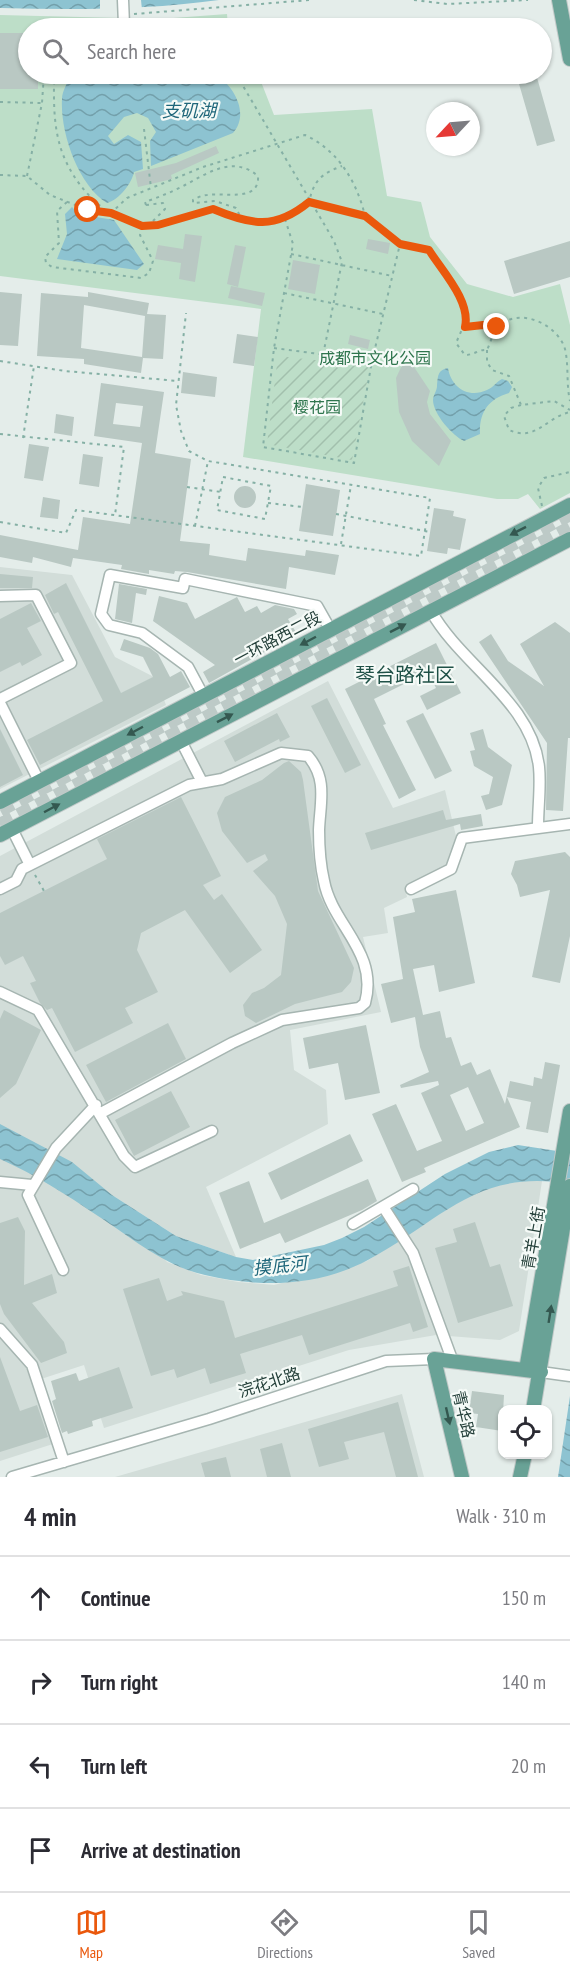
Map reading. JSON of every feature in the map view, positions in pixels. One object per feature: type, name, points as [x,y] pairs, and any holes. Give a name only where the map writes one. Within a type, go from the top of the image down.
[{"type":"main road","points":[[559,0],[570,58]]},
{"type":"main road","points":[[569,0],[570,7]]},
{"type":"main road","name":"一环路西二段","points":[[0,802],[570,505]]},
{"type":"main road","points":[[6,832],[570,539]]},
{"type":"main road","name":"青羊上街","points":[[533,1371],[565,1190],[565,1145],[570,1111]]},
{"type":"main road","name":"浣花北路","points":[[434,1359],[533,1371]]},
{"type":"main road","name":"青华路","points":[[434,1359],[462,1477]]},
{"type":"main road","points":[[533,1371],[533,1405]]},
{"type":"main road","points":[[520,1477],[524,1459]]},
{"type":"street","points":[[123,0],[124,18]]},
{"type":"street","points":[[203,695],[188,667],[142,633],[109,625],[101,614],[110,575],[183,588],[185,579],[317,606],[330,629]]},
{"type":"street","points":[[0,596],[36,595],[71,663],[0,701],[39,781]]},
{"type":"street","points":[[431,611],[469,662],[526,725],[539,766],[538,826]]},
{"type":"street","points":[[181,741],[202,782]]},
{"type":"street","points":[[0,889],[16,881],[22,869],[127,818],[189,784],[222,779],[281,753],[291,752],[308,756],[315,763],[322,793],[319,829],[324,882],[328,897],[360,951],[368,992],[365,1003],[359,1008],[282,1020],[98,1109],[56,1148],[28,1195],[63,1270]]},
{"type":"street","points":[[411,889],[451,869],[462,838],[538,826],[570,824]]},
{"type":"street","points":[[6,832],[30,865]]},
{"type":"street","points":[[0,992],[38,1010],[124,1155],[135,1167],[212,1131]]},
{"type":"street","points":[[0,1182],[34,1182]]},
{"type":"street","points":[[353,1224],[413,1189]]},
{"type":"street","points":[[384,1208],[405,1241],[424,1281],[453,1362]]},
{"type":"street","points":[[0,1329],[33,1365],[64,1462]]},
{"type":"street","name":"浣花北路","points":[[12,1477],[386,1361],[434,1359]]},
{"type":"street","points":[[533,1371],[567,1375]]},
{"type":"path","points":[[142,18],[310,0]]},
{"type":"path","points":[[414,0],[447,4],[528,0]]},
{"type":"path","points":[[27,176],[42,103],[43,84]]},
{"type":"path","points":[[54,84],[53,105],[59,144],[71,171],[90,197],[111,213],[142,226],[169,222],[204,209],[213,209],[242,220],[285,219],[309,202],[312,185],[328,171],[342,166]]},
{"type":"path","points":[[242,84],[309,202],[334,241],[341,265],[323,355]]},
{"type":"path","points":[[0,102],[42,103]]},
{"type":"path","points":[[144,129],[151,188]]},
{"type":"path","points":[[111,213],[127,198],[203,167],[305,135],[323,143],[342,166],[359,191],[365,216]]},
{"type":"path","points":[[148,226],[165,209],[163,203],[146,205],[146,202],[175,190],[206,172],[236,166],[246,168],[258,176],[258,183],[254,189],[243,194],[206,195],[193,200],[193,203],[197,205],[215,201],[236,208],[242,220]]},
{"type":"path","points":[[0,175],[27,176],[50,195],[88,210],[111,213]]},
{"type":"path","points":[[67,202],[57,211],[59,243],[45,257],[46,263],[52,267],[141,278],[149,273],[153,261],[140,235],[142,226]]},
{"type":"path","points":[[309,202],[365,216],[400,244],[429,250],[463,303],[467,318],[456,343],[459,350],[465,355],[487,350]]},
{"type":"path","points":[[285,219],[293,244],[274,348],[263,447],[354,462],[372,361],[400,244]]},
{"type":"path","points":[[291,254],[392,276]]},
{"type":"path","points":[[284,293],[383,314]]},
{"type":"path","points":[[0,522],[66,533],[76,510],[421,556],[429,498],[208,461],[189,451],[181,431],[176,405],[186,313]]},
{"type":"path","points":[[465,327],[483,325],[497,327],[513,319],[529,318],[548,326],[564,347],[570,401]]},
{"type":"path","points":[[497,327],[487,350],[487,362],[492,370],[508,376],[521,405]]},
{"type":"path","points":[[274,348],[372,361]]},
{"type":"path","points":[[0,361],[178,381]]},
{"type":"path","points":[[23,438],[34,366]]},
{"type":"path","points":[[554,401],[570,411],[546,422],[537,431],[521,435],[509,430],[504,416],[511,408],[521,405],[554,401]]},
{"type":"path","points":[[0,434],[124,447],[115,515]]},
{"type":"path","points":[[195,526],[208,461]]},
{"type":"path","points":[[544,518],[538,488],[544,478],[570,471]]},
{"type":"path","points":[[224,477],[271,486],[265,519],[218,510],[221,492],[224,477]]},
{"type":"path","points":[[341,545],[351,485]]},
{"type":"path","points":[[187,487],[221,492]]},
{"type":"path","points":[[268,503],[303,507]]},
{"type":"path","points":[[336,514],[430,532]]},
{"type":"path","points":[[30,865],[44,891]]},
{"type":"shaded area","points":[[0,567],[72,575],[115,657],[156,678],[166,705],[0,789]]},
{"type":"shaded area","points":[[328,681],[393,808],[445,790],[456,836],[449,862],[441,872],[405,888],[407,897],[384,908],[388,933],[363,937],[381,1012],[290,1030],[294,1070],[326,1090],[328,1124],[206,1187],[236,1257],[176,1236],[112,1195],[167,1262],[201,1275],[238,1282],[274,1285],[367,1261],[467,1196],[501,1184],[522,1180],[542,1181],[519,1331],[500,1340],[436,1335],[349,1350],[104,1428],[84,1365],[41,1379],[56,1443],[0,1461],[0,856]]},
{"type":"shaded area","points":[[402,1394],[424,1477],[115,1477]]},
{"type":"green space","name":"成都市文化公园","points":[[227,14],[227,18],[173,18]]},
{"type":"green space","name":"成都市文化公园","points":[[0,15],[120,18],[18,18],[18,84],[262,84],[274,115],[372,109],[387,196],[421,202],[430,237],[467,284],[513,297],[560,284],[570,325],[570,493],[540,509],[528,494],[518,499],[497,499],[243,457],[261,309],[0,276]]},
{"type":"green space","name":"樱花园","points":[[278,356],[370,366],[352,460],[267,444]]},
{"type":"water","points":[[0,0],[219,0],[137,7],[55,9],[0,8]]},
{"type":"water","name":"支矶湖","points":[[67,84],[227,84],[238,101],[240,117],[233,133],[151,166],[150,141],[156,132],[148,118],[137,113],[124,117],[108,136],[114,144],[128,135],[141,142],[143,169],[134,172],[124,191],[107,203],[87,184],[73,157],[64,127],[62,99]]},
{"type":"water","points":[[72,207],[78,214],[114,220],[144,264],[137,270],[57,259],[67,234],[65,214]]},
{"type":"water","points":[[448,368],[453,381],[467,392],[487,390],[502,379],[508,381],[512,387],[509,393],[495,399],[486,408],[481,420],[480,434],[464,441],[444,424],[434,406],[433,398],[439,374]]},
{"type":"water","name":"摸底河","points":[[0,1124],[72,1162],[112,1195],[176,1236],[236,1257],[253,1260],[324,1245],[342,1238],[364,1227],[445,1174],[489,1152],[518,1145],[570,1153],[570,1184],[538,1181],[485,1190],[462,1201],[394,1245],[349,1269],[309,1280],[246,1282],[190,1271],[162,1258],[50,1185],[0,1159]]},
{"type":"water","points":[[570,1396],[570,1477],[558,1477]]},
{"type":"pier","points":[[100,0],[141,0],[142,10],[100,11]]},
{"type":"building","points":[[0,33],[18,33],[18,84],[38,84],[38,89],[0,89]]},
{"type":"building","points":[[519,84],[539,84],[555,141],[537,146]]},
{"type":"building","points":[[216,146],[219,153],[171,175],[172,179],[138,187],[135,173],[176,163]]},
{"type":"building","points":[[185,234],[202,236],[195,282],[179,279],[181,263],[155,259],[158,245],[183,249]]},
{"type":"building","points":[[368,239],[390,243],[388,254],[366,249]]},
{"type":"building","points":[[570,241],[570,277],[514,294],[504,261]]},
{"type":"building","points":[[235,245],[246,247],[238,287],[227,284]]},
{"type":"building","points":[[293,260],[320,265],[315,294],[288,289]]},
{"type":"building","points":[[231,286],[265,293],[262,306],[228,298]]},
{"type":"building","points":[[0,292],[22,294],[18,346],[0,345]]},
{"type":"building","points":[[88,292],[149,303],[147,314],[166,315],[163,359],[143,358],[141,373],[84,364],[84,359],[37,356],[41,293],[88,297]],"holes":[[[84,305],[145,316],[142,357],[81,348]]]},
{"type":"building","points":[[237,334],[258,337],[254,366],[233,363]]},
{"type":"building","points":[[350,335],[370,340],[368,349],[348,344]]},
{"type":"building","points":[[404,361],[414,367],[430,391],[427,402],[430,414],[451,441],[439,466],[412,441],[399,412],[396,378]]},
{"type":"building","points":[[183,372],[217,377],[215,397],[181,393]]},
{"type":"building","points":[[101,383],[164,392],[155,453],[191,459],[180,541],[210,544],[209,555],[246,561],[248,548],[305,556],[306,550],[339,555],[335,575],[289,567],[286,589],[187,572],[175,571],[174,574],[149,570],[149,574],[121,569],[122,565],[73,558],[71,567],[33,557],[32,563],[0,557],[0,535],[78,550],[83,517],[130,524],[142,443],[94,436]],"holes":[[[116,403],[143,406],[140,427],[113,424]]]},
{"type":"building","points":[[56,414],[74,417],[72,436],[54,433]]},
{"type":"building","points":[[29,444],[49,447],[43,481],[24,478]]},
{"type":"building","points":[[83,454],[103,457],[99,487],[79,484]]},
{"type":"building","points":[[306,484],[340,490],[333,536],[299,531]]},
{"type":"building","points":[[245,486],[253,489],[256,497],[253,505],[245,508],[237,505],[234,497],[237,489]]},
{"type":"building","points":[[43,497],[60,500],[58,519],[40,517]]},
{"type":"building","points":[[434,508],[454,511],[453,516],[466,519],[460,550],[448,548],[447,554],[427,551]]},
{"type":"building","points":[[0,574],[33,577],[32,588],[0,588]]},
{"type":"building","points":[[66,583],[121,693],[153,677],[143,657],[120,650],[124,639],[150,648],[158,654],[170,677],[181,671],[190,687],[40,765],[27,740],[103,701],[58,612],[54,614],[45,595]]},
{"type":"building","points":[[119,584],[147,589],[146,595],[136,593],[132,623],[115,619]]},
{"type":"building","points":[[159,596],[187,603],[195,619],[237,597],[245,612],[257,606],[261,613],[275,605],[294,609],[297,614],[288,619],[297,634],[209,683],[203,672],[215,665],[153,621]]},
{"type":"building","points":[[31,603],[41,621],[27,628],[42,655],[22,666],[20,662],[0,672],[0,619]]},
{"type":"building","points":[[555,622],[570,633],[570,738],[568,738],[563,811],[546,810],[547,743],[479,642],[491,634],[508,661],[544,686],[520,644]]},
{"type":"building","points":[[436,643],[461,693],[427,710],[420,696],[436,688],[428,672],[374,699],[386,724],[383,725],[416,790],[399,799],[345,689]]},
{"type":"building","points":[[327,698],[361,765],[345,773],[311,706]]},
{"type":"building","points":[[277,713],[290,737],[280,742],[279,739],[235,762],[224,741]]},
{"type":"building","points":[[423,713],[452,771],[435,779],[406,721]]},
{"type":"building","points":[[0,729],[23,775],[0,787]]},
{"type":"building","points":[[483,729],[488,747],[512,765],[502,805],[486,810],[481,796],[489,794],[493,777],[474,766],[470,751],[475,750],[470,733]]},
{"type":"building","points":[[289,761],[301,772],[303,780],[318,891],[354,968],[351,982],[342,992],[295,1004],[256,1023],[245,1016],[243,1005],[252,993],[264,988],[281,975],[287,924],[275,896],[253,871],[268,860],[265,854],[247,863],[222,831],[217,813],[225,797],[262,780]]},
{"type":"building","points":[[181,797],[221,876],[203,885],[214,900],[222,894],[262,950],[230,973],[185,910],[141,933],[137,950],[158,992],[125,1008],[133,1023],[75,1052],[52,1008],[47,1010],[40,1003],[30,983],[36,981],[23,956],[5,965],[0,956],[0,913],[107,859],[97,839]]},
{"type":"building","points":[[443,810],[446,820],[481,814],[483,826],[461,830],[460,824],[371,850],[365,833]]},
{"type":"building","points":[[565,852],[570,857],[570,936],[560,983],[532,977],[550,890],[520,897],[511,874],[515,861]]},
{"type":"building","points":[[456,890],[475,983],[439,992],[434,965],[413,969],[423,1015],[440,1011],[446,1038],[451,1037],[461,1066],[471,1062],[477,1075],[490,1069],[505,1104],[510,1081],[533,1086],[534,1077],[542,1079],[545,1062],[560,1065],[548,1133],[526,1129],[531,1102],[507,1097],[520,1127],[424,1168],[426,1172],[402,1182],[372,1114],[396,1104],[417,1151],[442,1141],[421,1093],[439,1085],[438,1081],[401,1088],[400,1085],[429,1072],[420,1047],[415,1017],[391,1023],[381,984],[403,979],[393,917],[415,912],[412,899]],"holes":[[[468,1087],[484,1123],[466,1131],[450,1095]]]},
{"type":"building","points":[[4,1010],[41,1030],[16,1084],[0,1098],[0,1019]]},
{"type":"building","points":[[168,1023],[186,1059],[106,1102],[86,1065]]},
{"type":"building","points":[[366,1025],[380,1093],[345,1100],[338,1063],[309,1069],[303,1038]]},
{"type":"building","points":[[171,1091],[190,1127],[134,1156],[115,1120]]},
{"type":"building","points":[[350,1134],[363,1161],[281,1200],[268,1173]]},
{"type":"building","points":[[368,1179],[377,1201],[362,1210],[285,1243],[280,1233],[240,1249],[219,1193],[249,1181],[264,1223]]},
{"type":"building","points":[[18,1217],[25,1231],[24,1285],[52,1274],[57,1293],[32,1303],[64,1342],[67,1353],[41,1363],[4,1314],[0,1304],[0,1223]]},
{"type":"building","points":[[475,1222],[490,1267],[500,1264],[513,1306],[458,1323],[435,1248],[457,1242],[453,1229]]},
{"type":"building","points":[[409,1266],[428,1327],[413,1332],[410,1323],[309,1355],[302,1335],[240,1354],[246,1373],[210,1384],[205,1368],[177,1378],[174,1369],[151,1376],[123,1289],[159,1278],[167,1301],[183,1295],[181,1291],[224,1301],[235,1338],[398,1286],[393,1271]]},
{"type":"building","points":[[0,1357],[20,1411],[37,1405],[48,1437],[0,1452]]},
{"type":"building","points":[[119,1367],[133,1408],[92,1421],[93,1426],[68,1434],[67,1431],[62,1433],[52,1401],[56,1399],[51,1381],[76,1373],[79,1381]]},
{"type":"building","points":[[472,1391],[504,1395],[503,1405],[498,1405],[498,1430],[476,1427],[478,1414],[469,1413]]},
{"type":"building","points":[[398,1402],[418,1477],[396,1477],[384,1432],[344,1442],[349,1459],[319,1467],[308,1429]]},
{"type":"building","points":[[282,1443],[291,1477],[267,1477],[260,1449]]},
{"type":"building","points":[[226,1457],[231,1477],[205,1477],[201,1463]]},
{"type":"tunnel","points":[[0,810],[570,514]]},
{"type":"tunnel","points":[[0,825],[570,528]]},
{"type":"district","name":"琴台路社区","points":[[405,675]]},
{"type":"route","points":[[88,210],[111,213],[142,226],[158,225],[190,216],[204,209],[213,209],[238,220],[265,222],[285,219],[309,202],[365,216],[400,244],[429,250],[463,303],[467,318],[465,327],[483,325],[497,327]]}]
